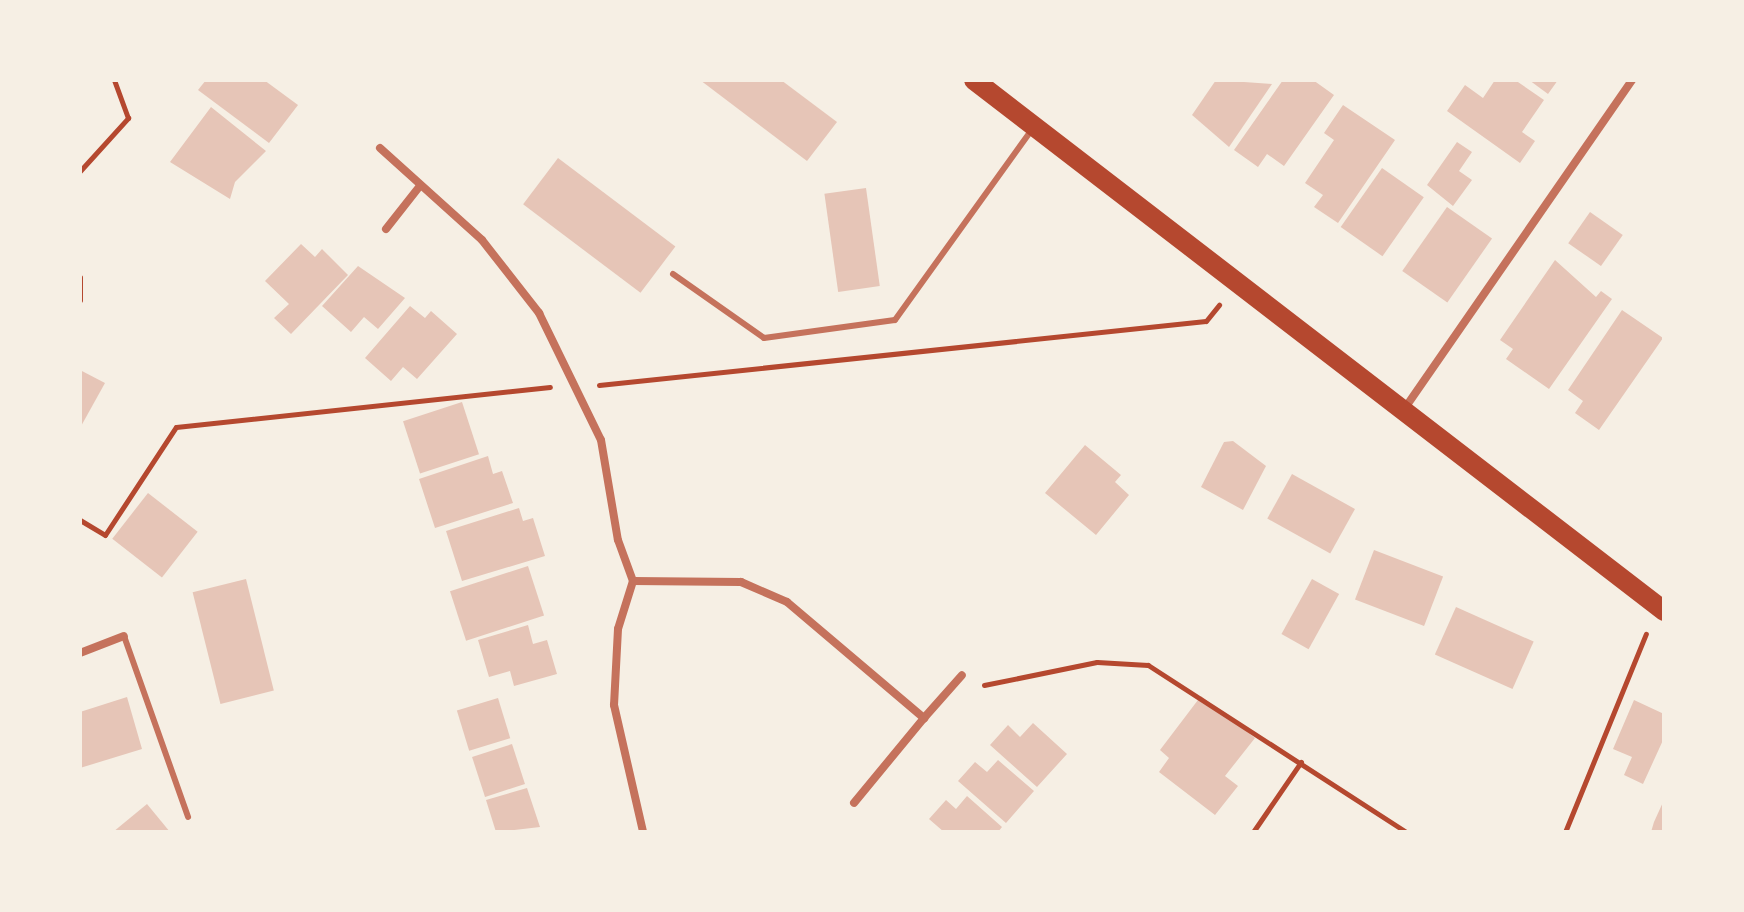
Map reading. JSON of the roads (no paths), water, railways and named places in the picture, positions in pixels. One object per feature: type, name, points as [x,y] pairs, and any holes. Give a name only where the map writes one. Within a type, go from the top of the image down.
[{"type":"main road","points":[[974,80],[1663,610]]},
{"type":"street","points":[[1403,411],[1632,80]]},
{"type":"street","points":[[380,148],[419,187],[482,240],[539,313],[579,387],[601,440],[618,540],[633,581],[618,629],[614,705],[643,832]]},
{"type":"street","points":[[386,229],[419,187]]},
{"type":"street","points":[[633,581],[741,582],[787,602],[924,718]]},
{"type":"street","points":[[80,653],[124,636]]},
{"type":"street","points":[[854,803],[962,675]]},
{"type":"lane","points":[[673,274],[764,338],[895,320],[1034,126]]},
{"type":"lane","points":[[124,636],[188,817]]}]
